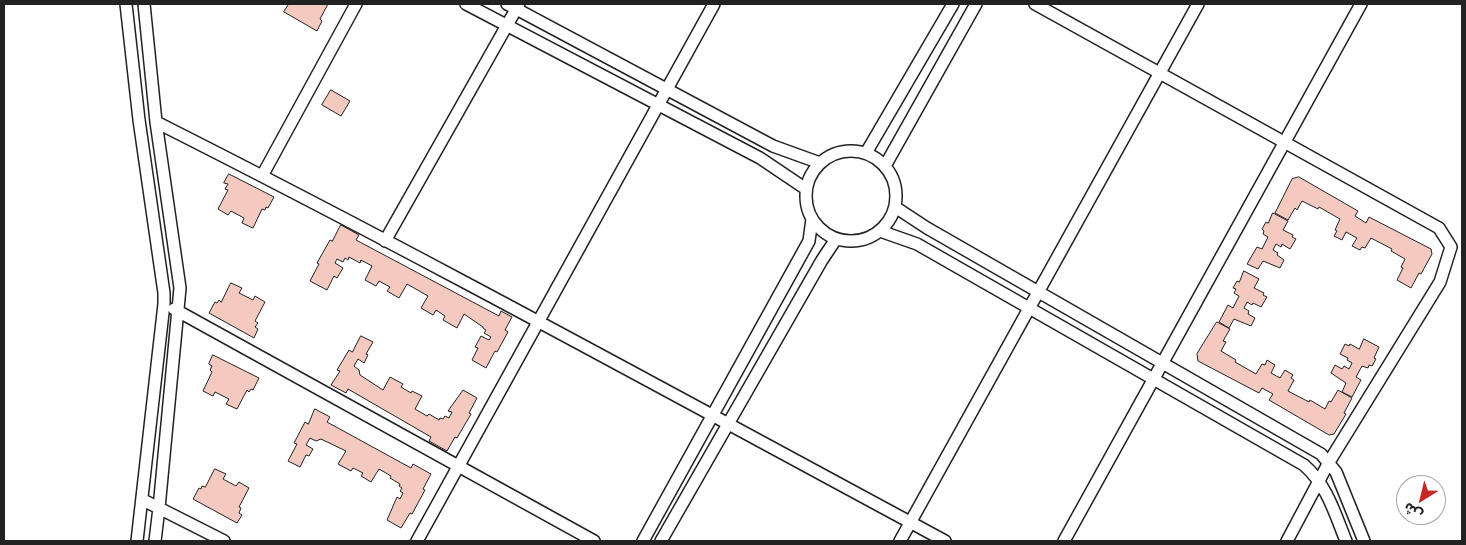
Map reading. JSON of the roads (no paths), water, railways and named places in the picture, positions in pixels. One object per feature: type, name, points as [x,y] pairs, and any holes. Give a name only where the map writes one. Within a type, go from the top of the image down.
[{"type":"street","points":[[126,4],[139,120],[164,284],[164,304],[137,541]]},
{"type":"street","points":[[144,4],[156,122],[180,288],[155,541]]},
{"type":"street","points":[[262,176],[356,4]]},
{"type":"street","points":[[466,4],[760,158],[806,189]]},
{"type":"street","points":[[417,541],[714,4]]},
{"type":"street","points":[[866,153],[953,4]]},
{"type":"street","points":[[885,166],[976,4]]},
{"type":"street","points":[[1035,4],[1439,228],[1451,247],[1440,282],[1329,462],[1286,541]]},
{"type":"street","points":[[900,541],[1198,4]]},
{"type":"street","points":[[1064,541],[1152,378],[1361,4]]},
{"type":"street","points":[[385,241],[507,26],[514,5],[779,148],[820,163]]},
{"type":"street","points":[[156,122],[538,322],[945,541]]},
{"type":"street","points":[[854,150],[866,153],[876,158],[885,166],[893,178],[896,192],[895,207],[890,220],[880,231],[866,239],[851,241],[836,239],[822,231],[812,219],[806,205],[806,189],[811,175],[820,163],[830,156],[841,151],[854,150]]},
{"type":"street","points":[[895,207],[927,228],[1313,450],[1329,462],[1336,472],[1364,541]]},
{"type":"street","points":[[644,541],[809,241],[812,219]]},
{"type":"street","points":[[880,231],[917,244],[1304,465],[1319,479],[1329,498],[1346,541]]},
{"type":"street","points":[[661,541],[822,260],[836,239]]},
{"type":"street","points":[[164,304],[594,541]]},
{"type":"street","points":[[143,500],[224,541]]}]
